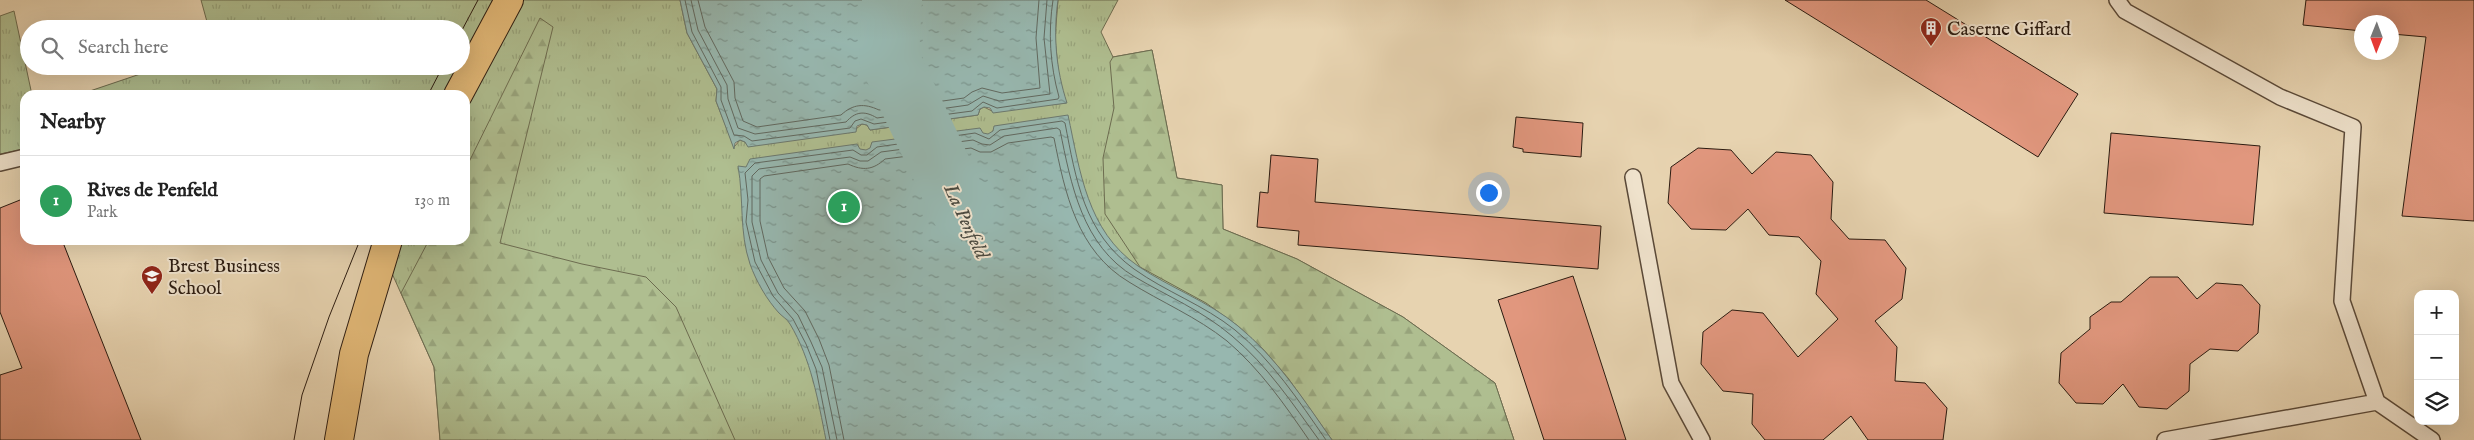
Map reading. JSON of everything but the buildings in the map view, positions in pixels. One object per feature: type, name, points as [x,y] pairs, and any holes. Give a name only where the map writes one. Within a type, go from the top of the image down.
[{"type":"main road","points":[[470,73],[509,0]]},
{"type":"main road","points":[[461,90],[469,75]]},
{"type":"main road","points":[[340,440],[354,354],[387,245]]},
{"type":"lane","points":[[2117,0],[2126,11],[2280,97],[2353,127],[2342,301],[2377,402],[2432,440]]},
{"type":"lane","points":[[0,163],[20,158]]},
{"type":"lane","points":[[1633,177],[1670,383],[1702,440]]},
{"type":"lane","points":[[2165,440],[2377,402]]},
{"type":"green space","points":[[201,0],[680,0],[687,33],[717,89],[716,101],[734,147],[740,140],[748,146],[856,129],[862,124],[867,125],[870,130],[978,115],[980,109],[984,107],[992,111],[1066,103],[1059,78],[1055,38],[1058,0],[1118,0],[1101,32],[1113,57],[1152,50],[1177,178],[1222,185],[1223,229],[1297,259],[1403,317],[1495,383],[1514,440],[440,440],[434,367],[379,245],[470,245],[470,90],[93,90],[137,75],[470,75],[470,20],[207,20]]},
{"type":"green space","points":[[14,11],[20,39],[20,75],[28,75],[31,90],[20,90],[20,150],[0,154],[0,16]]},
{"type":"green space","points":[[540,18],[553,27],[500,243],[582,264],[646,277],[676,307],[735,440],[440,440],[434,367],[401,293],[426,245],[470,245],[470,160]]},
{"type":"green space","points":[[1152,50],[1177,178],[1222,185],[1223,229],[1297,259],[1403,317],[1495,383],[1514,440],[1332,440],[1288,378],[1263,349],[1238,326],[1206,303],[1140,267],[1105,214],[1103,158],[1114,108],[1110,62],[1113,57]]},
{"type":"water","points":[[680,0],[1058,0],[1056,52],[1067,103],[993,113],[990,108],[984,107],[980,109],[978,115],[870,130],[867,125],[862,124],[857,126],[856,132],[748,147],[745,142],[740,140],[735,143],[734,149],[716,101],[717,89],[687,33]]},
{"type":"water","points":[[1068,115],[1088,198],[1107,236],[1121,252],[1138,266],[1214,309],[1252,338],[1289,380],[1332,440],[826,440],[813,380],[797,337],[789,322],[779,313],[762,290],[750,264],[744,240],[738,166],[746,167],[750,159],[857,144],[860,149],[866,150],[870,148],[872,142],[980,128],[983,133],[988,134],[993,131],[994,126]]},
{"type":"waterway","name":"La Penfeld","points":[[892,0],[889,58],[961,210]]},
{"type":"tram line","points":[[467,20],[478,0]]},
{"type":"tram line","points":[[431,90],[438,75]]},
{"type":"tram line","points":[[294,440],[302,395],[329,317],[358,245]]},
{"type":"place","name":"Caserne Giffard","points":[[1931,47]]},
{"type":"place","name":"Rives de Penfeld","points":[[844,207]]},
{"type":"place","name":"Brest Business School","points":[[152,295]]}]
